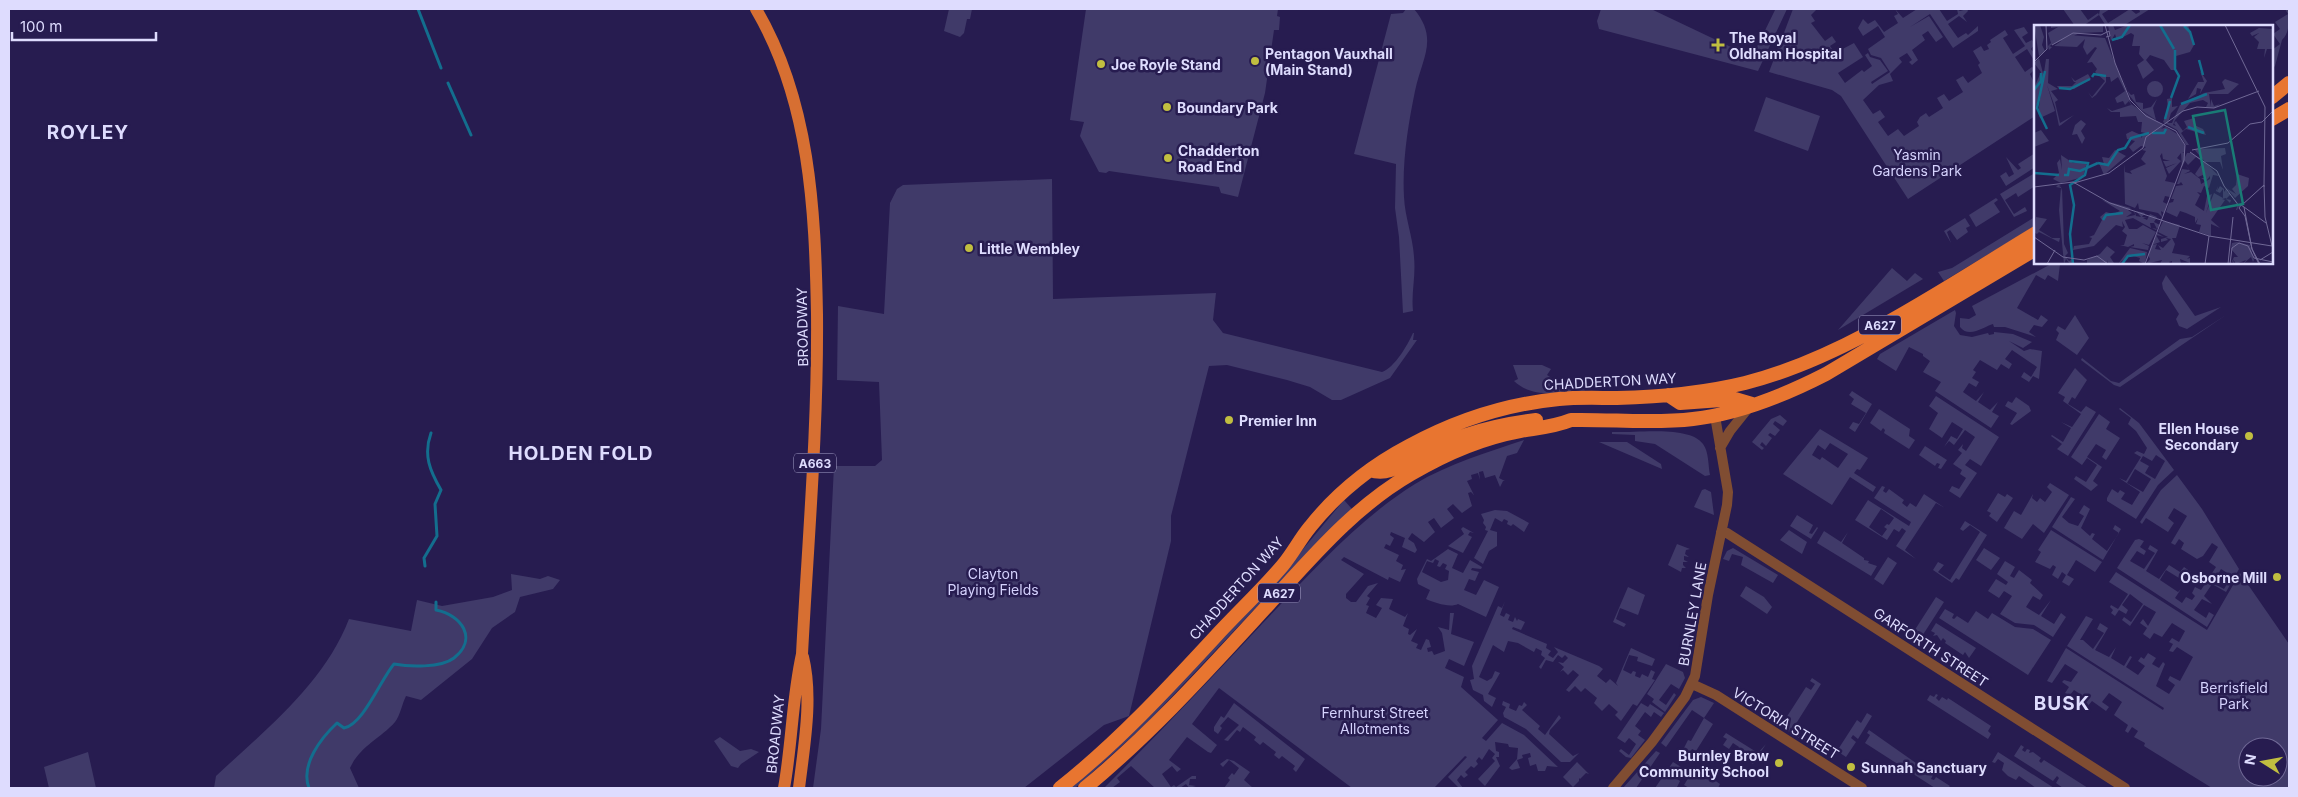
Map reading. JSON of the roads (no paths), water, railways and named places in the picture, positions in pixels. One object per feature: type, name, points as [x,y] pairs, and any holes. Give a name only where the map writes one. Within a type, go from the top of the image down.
[{"type":"highway","points":[[2273,96],[2289,83]]},
{"type":"highway","name":"A627","points":[[1370,470],[1387,472],[1442,443],[1490,426],[1559,417],[1571,420],[1676,421],[1714,402],[1825,354],[1891,319],[2034,234]]},
{"type":"highway","name":"A627","points":[[1752,404],[1800,388],[1826,374],[2034,250]]},
{"type":"highway","name":"CHADDERTON WAY","points":[[1060,788],[1134,723],[1283,564],[1308,529],[1335,498],[1370,470],[1436,432],[1504,409],[1560,398],[1668,395],[1680,403],[1714,402]]},
{"type":"highway","points":[[1714,402],[1735,399],[1752,404]]},
{"type":"highway","name":"A627","points":[[1085,788],[1172,707],[1327,540],[1377,497],[1411,473],[1453,453],[1499,436],[1556,426],[1571,420]]},
{"type":"main road","name":"BROADWAY","points":[[756,9],[772,35],[790,84],[806,150],[816,272],[817,398],[802,654],[795,686],[784,788]]},
{"type":"main road","name":"BROADWAY","points":[[798,788],[803,762],[807,674],[802,654]]},
{"type":"street","name":"BURNLEY LANE","points":[[1613,788],[1640,759],[1692,684],[1728,492],[1714,402]]},
{"type":"street","points":[[1720,448],[1730,431],[1752,404]]},
{"type":"street","name":"GARFORTH STREET","points":[[1721,532],[1733,537],[2125,788]]},
{"type":"street","name":"VICTORIA STREET","points":[[1692,684],[1716,695],[1862,788]]},
{"type":"waterway","points":[[418,9],[441,68]]},
{"type":"waterway","points":[[448,83],[471,135]]},
{"type":"waterway","points":[[425,566],[424,558],[437,536],[435,504],[441,490],[429,463],[428,449],[431,433]]},
{"type":"waterway","points":[[309,788],[307,770],[319,744],[337,723],[344,728],[358,719],[394,664],[408,666],[441,664],[454,658],[461,651],[466,636],[464,629],[453,617],[436,610],[436,602]]},
{"type":"place","name":"The Royal Oldham Hospital","points":[[1718,45]]},
{"type":"place","name":"Pentagon Vauxhall (Main Stand)","points":[[1255,61]]},
{"type":"place","name":"Joe Royle Stand","points":[[1101,64]]},
{"type":"place","name":"Boundary Park","points":[[1167,107]]},
{"type":"place","name":"Chadderton Road End","points":[[1168,158]]},
{"type":"place","name":"Little Wembley","points":[[969,248]]},
{"type":"place","name":"Premier Inn","points":[[1229,420]]},
{"type":"place","name":"Ellen House Secondary","points":[[2249,436]]},
{"type":"place","name":"Osborne Mill","points":[[2277,577]]},
{"type":"place","name":"Burnley Brow Community School","points":[[1779,763]]},
{"type":"place","name":"Sunnah Sanctuary","points":[[1851,767]]},
{"type":"district","name":"ROYLEY","points":[[88,132]]},
{"type":"district","name":"HOLDEN FOLD","points":[[581,453]]},
{"type":"district","name":"BUSK","points":[[2062,703]]},
{"type":"park label","name":"Yasmin Gardens Park","points":[[1917,162]]},
{"type":"park label","name":"Clayton Playing Fields","points":[[993,582]]},
{"type":"park label","name":"Berrisfield Park","points":[[2234,696]]},
{"type":"park label","name":"Fernhurst Street Allotments","points":[[1375,720]]}]
